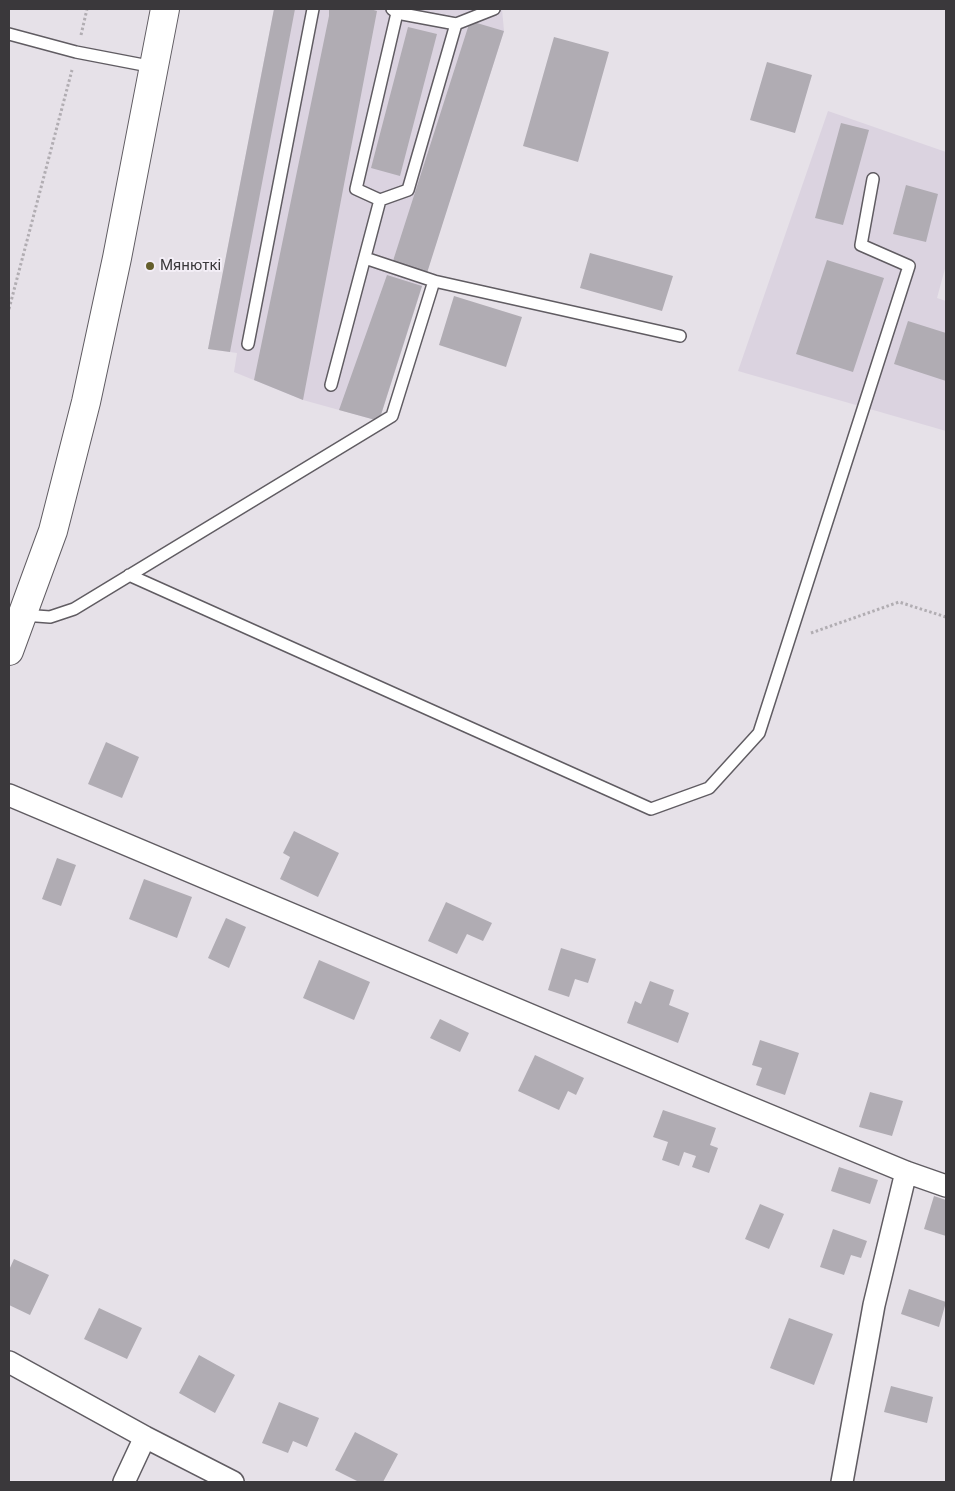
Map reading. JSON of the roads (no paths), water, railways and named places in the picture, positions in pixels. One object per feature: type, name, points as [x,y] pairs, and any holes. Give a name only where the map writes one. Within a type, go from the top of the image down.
[{"type":"main road","points":[[9,651],[53,531],[86,402],[117,258],[165,9]]},
{"type":"street","points":[[9,795],[704,1089],[906,1172],[946,1186]]},
{"type":"street","points":[[842,1482],[874,1305],[906,1172]]},
{"type":"street","points":[[9,1362],[145,1437],[233,1482]]},
{"type":"street","points":[[128,1474],[145,1437]]},
{"type":"lane","points":[[248,344],[313,9]]},
{"type":"lane","points":[[456,24],[408,190],[380,200],[356,189],[395,11],[456,24],[494,9]]},
{"type":"lane","points":[[9,34],[76,52],[154,67]]},
{"type":"lane","points":[[129,575],[651,809],[710,788],[759,733],[909,266],[861,245],[873,179]]},
{"type":"lane","points":[[331,385],[380,200]]},
{"type":"lane","points":[[365,258],[434,281],[680,336]]},
{"type":"lane","points":[[22,614],[50,617],[74,609],[392,416],[434,281]]},
{"type":"place","name":"Мянюткі","points":[[150,266]]}]
